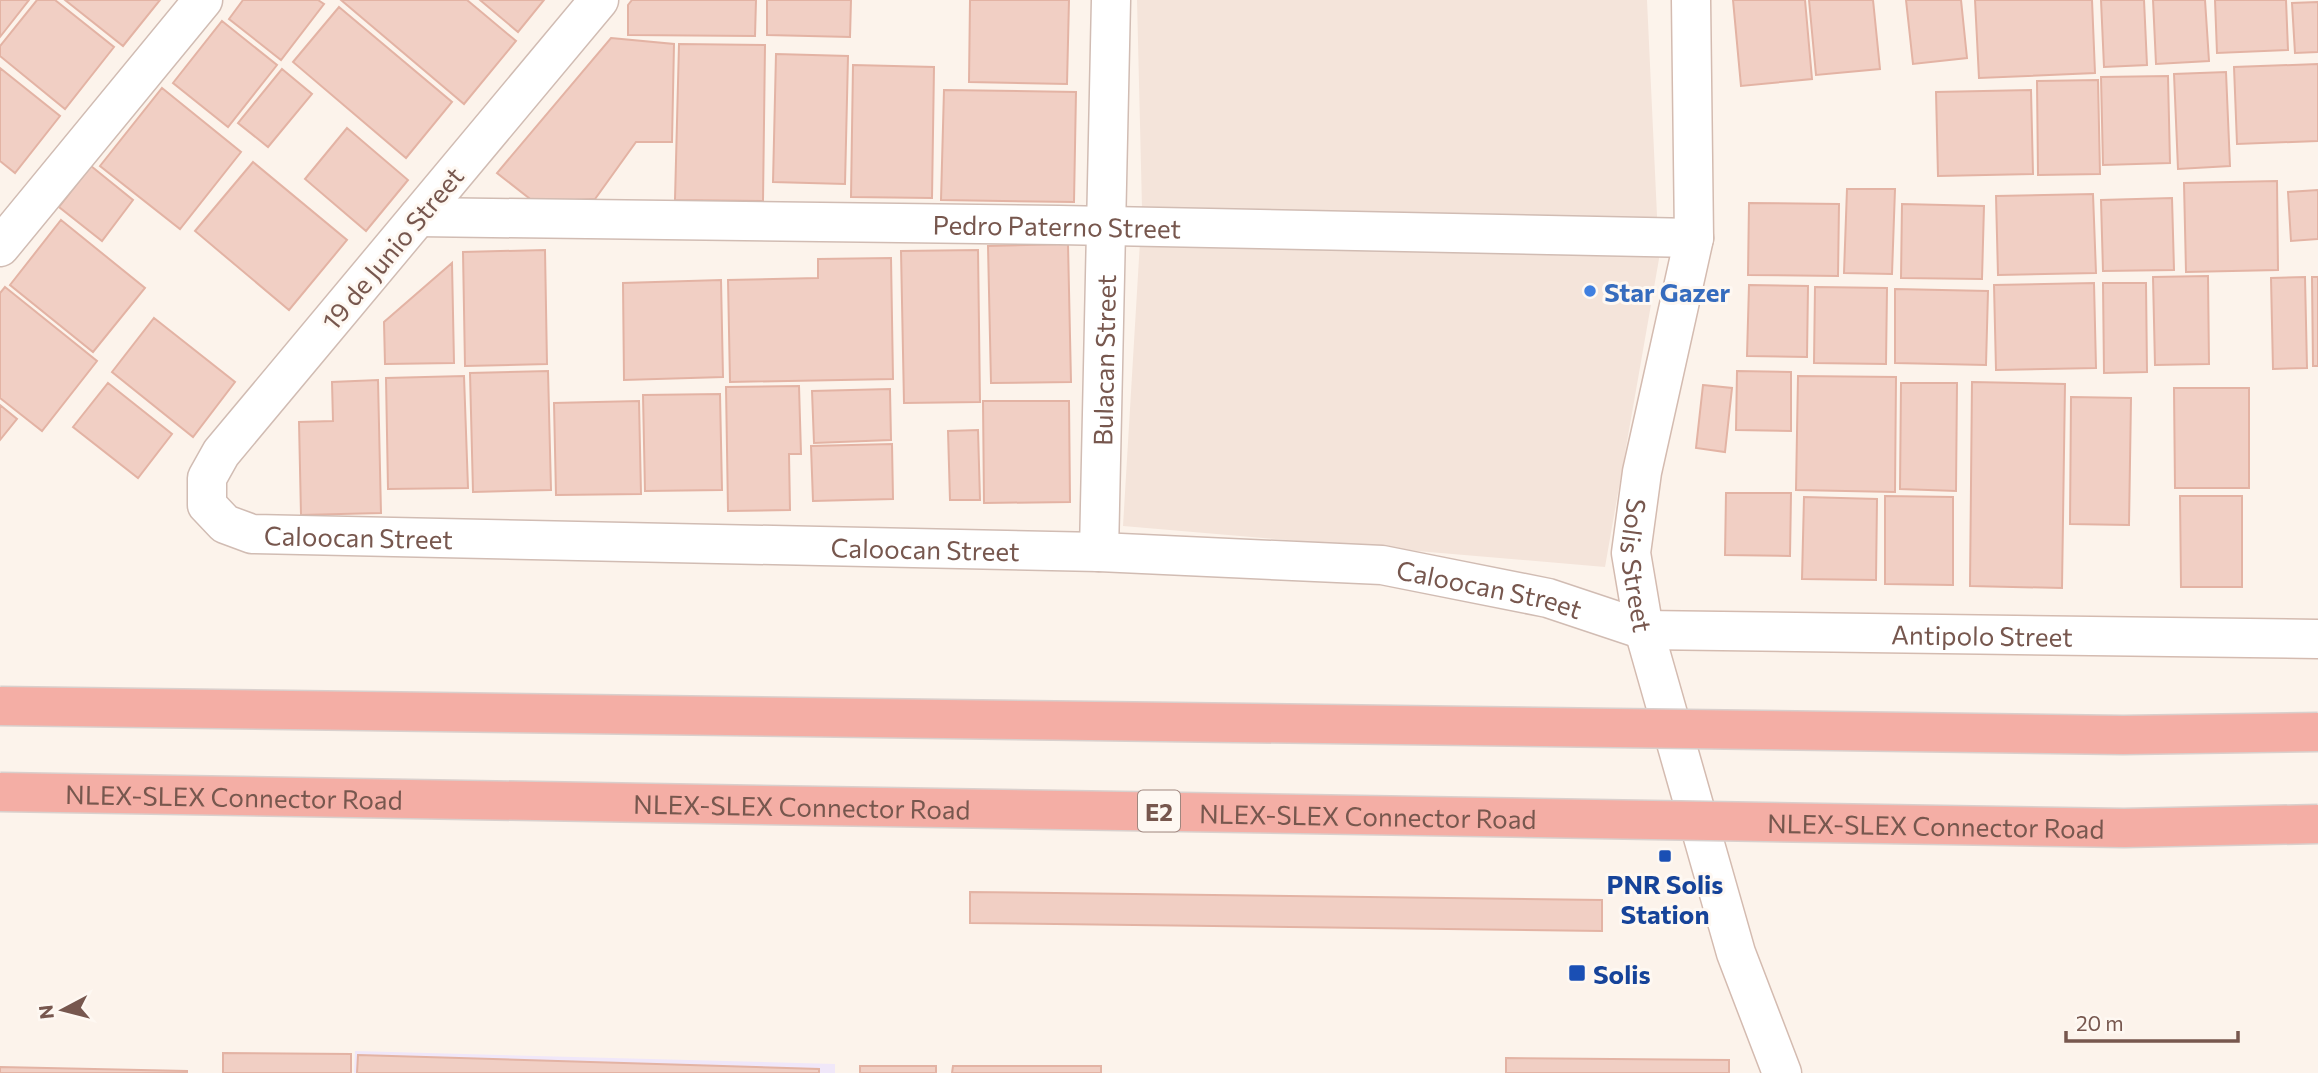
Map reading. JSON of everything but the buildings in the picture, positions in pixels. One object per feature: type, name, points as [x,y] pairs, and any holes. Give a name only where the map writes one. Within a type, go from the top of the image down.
[{"type":"highway","points":[[0,706],[2123,735],[2318,732]]},
{"type":"highway","name":"NLEX-SLEX Connector Road","points":[[0,792],[2110,827],[2318,824]]},
{"type":"street","points":[[0,247],[204,0]]},
{"type":"street","name":"19 de Junio Street","points":[[207,505],[206,478],[221,453],[599,0]]},
{"type":"street","name":"Bulacan Street","points":[[1099,552],[1111,0]]},
{"type":"street","name":"Solis Street","points":[[1691,0],[1695,238],[1642,472],[1632,553],[1644,630],[1736,953],[1782,1073]]},
{"type":"street","name":"Pedro Paterno Street","points":[[418,217],[1105,226],[1695,238]]},
{"type":"street","name":"Caloocan Street","points":[[207,505],[225,524],[252,534],[1099,552],[1382,565],[1548,598],[1644,630]]},
{"type":"street","name":"Antipolo Street","points":[[1644,630],[2318,639]]},
{"type":"shaded area","points":[[1137,0],[1647,0],[1659,259],[1605,567],[1123,526],[1142,208]]},
{"type":"shaded area","points":[[355,1051],[835,1064],[835,1073],[354,1073]]},
{"type":"place","name":"Star Gazer","points":[[1590,291]]},
{"type":"place","name":"PNR Solis Station","points":[[1665,856]]},
{"type":"place","name":"Solis","points":[[1577,973]]}]
